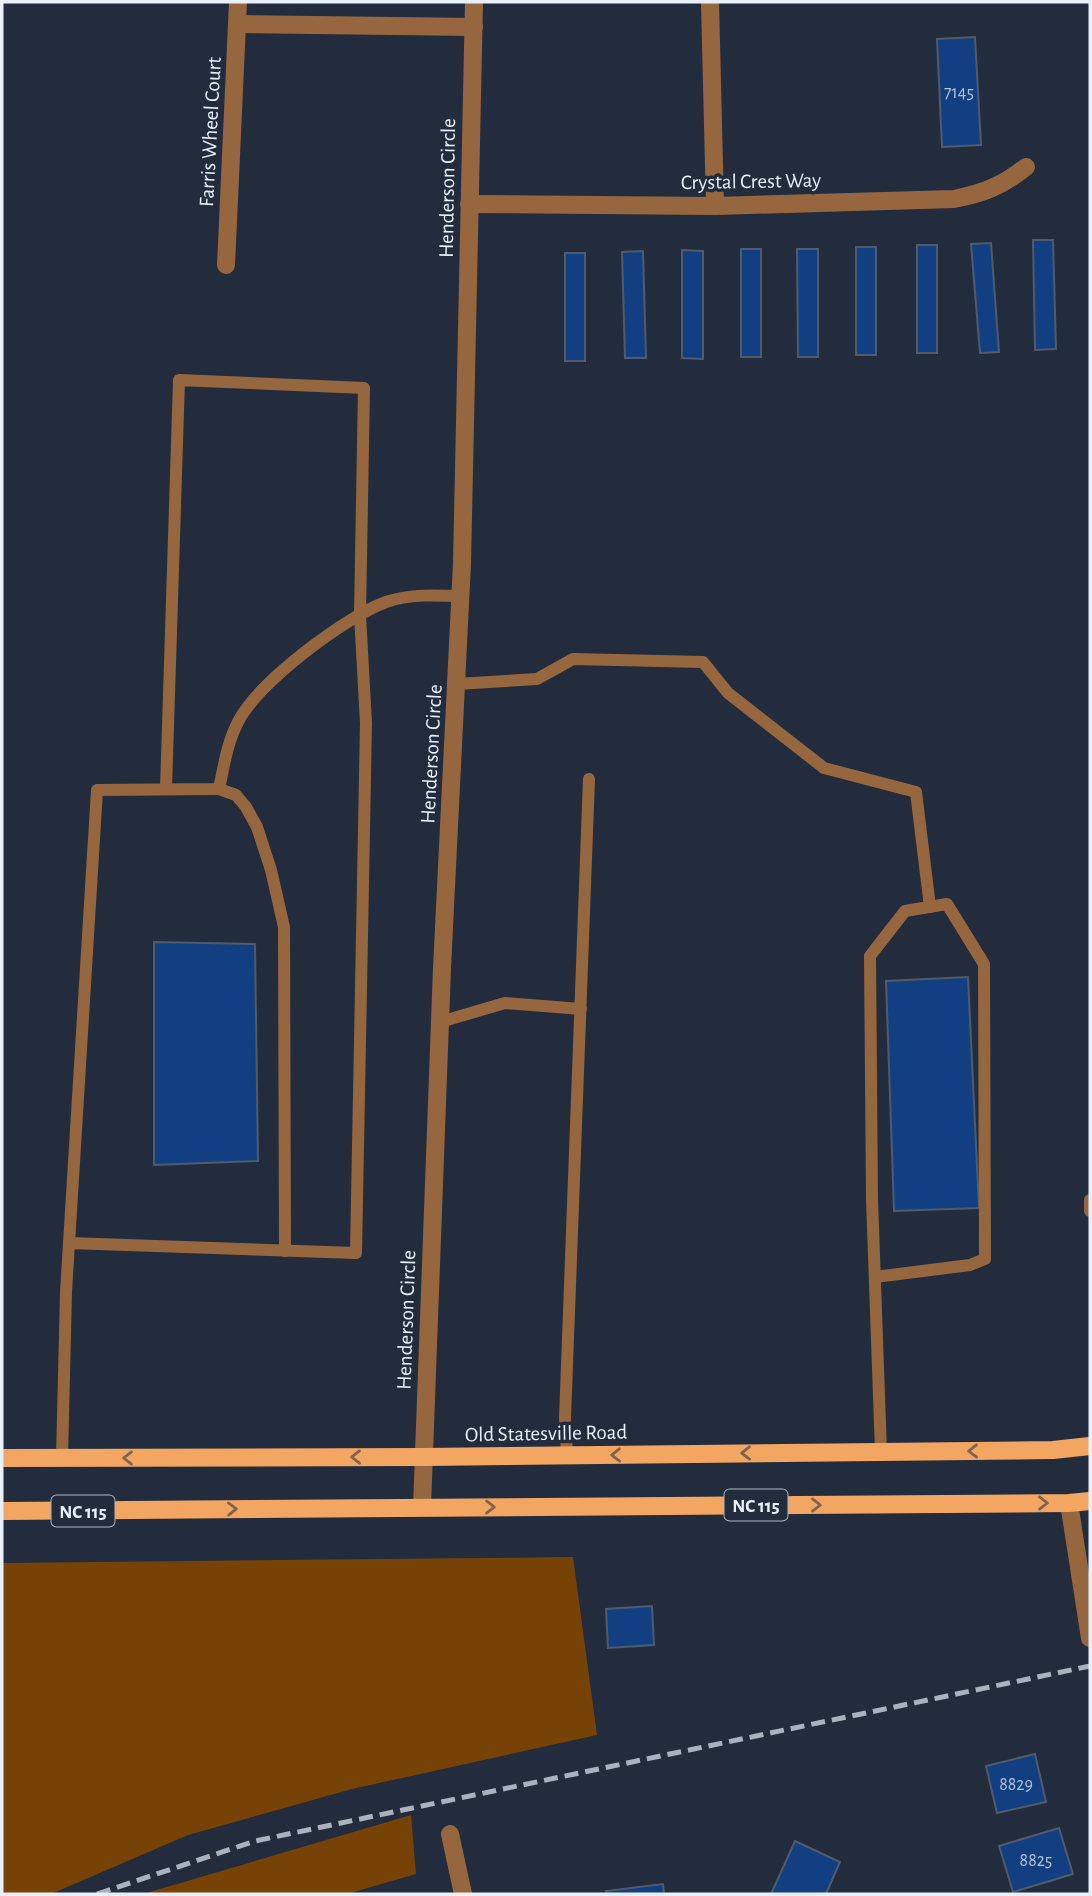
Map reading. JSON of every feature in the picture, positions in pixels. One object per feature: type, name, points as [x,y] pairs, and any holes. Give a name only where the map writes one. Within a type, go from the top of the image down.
[{"type":"main road","name":"Old Statesville Road","points":[[2,1458],[881,1452],[1053,1450],[1090,1446]]},
{"type":"main road","name":"NC 115","points":[[2,1511],[1090,1501]]},
{"type":"street","name":"Farris Wheel Court","points":[[226,265],[238,2]]},
{"type":"street","name":"Henderson Circle","points":[[422,1507],[440,1022],[457,684],[474,2]]},
{"type":"street","points":[[710,2],[715,206]]},
{"type":"street","points":[[237,24],[474,27]]},
{"type":"street","name":"Crystal Crest Way","points":[[469,204],[715,206],[954,199],[984,193],[1009,180],[1026,167]]},
{"type":"street","points":[[1069,1503],[1090,1638]]},
{"type":"street","points":[[450,1834],[463,1894]]},
{"type":"lane","points":[[69,1242],[356,1253],[366,723],[360,615],[364,388],[179,380],[166,789]]},
{"type":"lane","points":[[219,789],[230,738],[239,719],[257,696],[318,641],[387,602],[432,594],[460,596]]},
{"type":"lane","points":[[457,684],[537,679],[573,659],[703,662],[728,693],[824,768],[916,792],[930,907]]},
{"type":"lane","points":[[567,1455],[565,1418],[589,779]]},
{"type":"lane","points":[[62,1458],[69,1242],[97,790],[219,789],[236,796],[246,807],[257,827],[271,870],[284,927],[285,1251]]},
{"type":"lane","points":[[875,1277],[970,1265],[985,1259],[984,964],[947,904],[905,911],[870,956],[875,1277],[881,1452]]},
{"type":"lane","points":[[440,1022],[505,1003],[581,1009]]},
{"type":"lane","points":[[1090,1200],[1090,1210]]},
{"type":"shaded area","points":[[573,1557],[597,1735],[352,1789],[188,1835],[51,1894],[2,1894],[2,1563]]},
{"type":"shaded area","points":[[411,1815],[416,1874],[347,1894],[143,1894]]},
{"type":"building","points":[[975,37],[981,145],[942,147],[937,39]]},
{"type":"building","points":[[1033,240],[1053,240],[1056,349],[1035,350]]},
{"type":"building","points":[[991,243],[999,352],[980,353],[971,244]]},
{"type":"building","points":[[917,245],[937,245],[937,353],[917,353]]},
{"type":"building","points":[[856,247],[876,247],[876,355],[856,355]]},
{"type":"building","points":[[741,249],[761,249],[761,357],[741,357]]},
{"type":"building","points":[[797,249],[818,249],[818,357],[798,357]]},
{"type":"building","points":[[682,250],[703,251],[703,359],[682,358]]},
{"type":"building","points":[[643,251],[646,358],[625,358],[622,252]]},
{"type":"building","points":[[565,253],[585,253],[585,361],[565,361]]},
{"type":"building","points":[[154,942],[255,944],[258,1161],[154,1165]]},
{"type":"building","points":[[968,977],[979,1208],[894,1211],[886,981]]},
{"type":"building","points":[[652,1606],[654,1645],[608,1648],[606,1609]]},
{"type":"building","points":[[1035,1754],[1046,1802],[997,1813],[986,1766]]},
{"type":"building","points":[[1059,1828],[1073,1874],[1013,1892],[999,1846]]},
{"type":"building","points":[[795,1841],[840,1862],[826,1894],[771,1894]]},
{"type":"building","points":[[663,1884],[664,1894],[607,1894],[606,1891]]},
{"type":"railway","points":[[97,1894],[255,1841],[1090,1666]]}]
